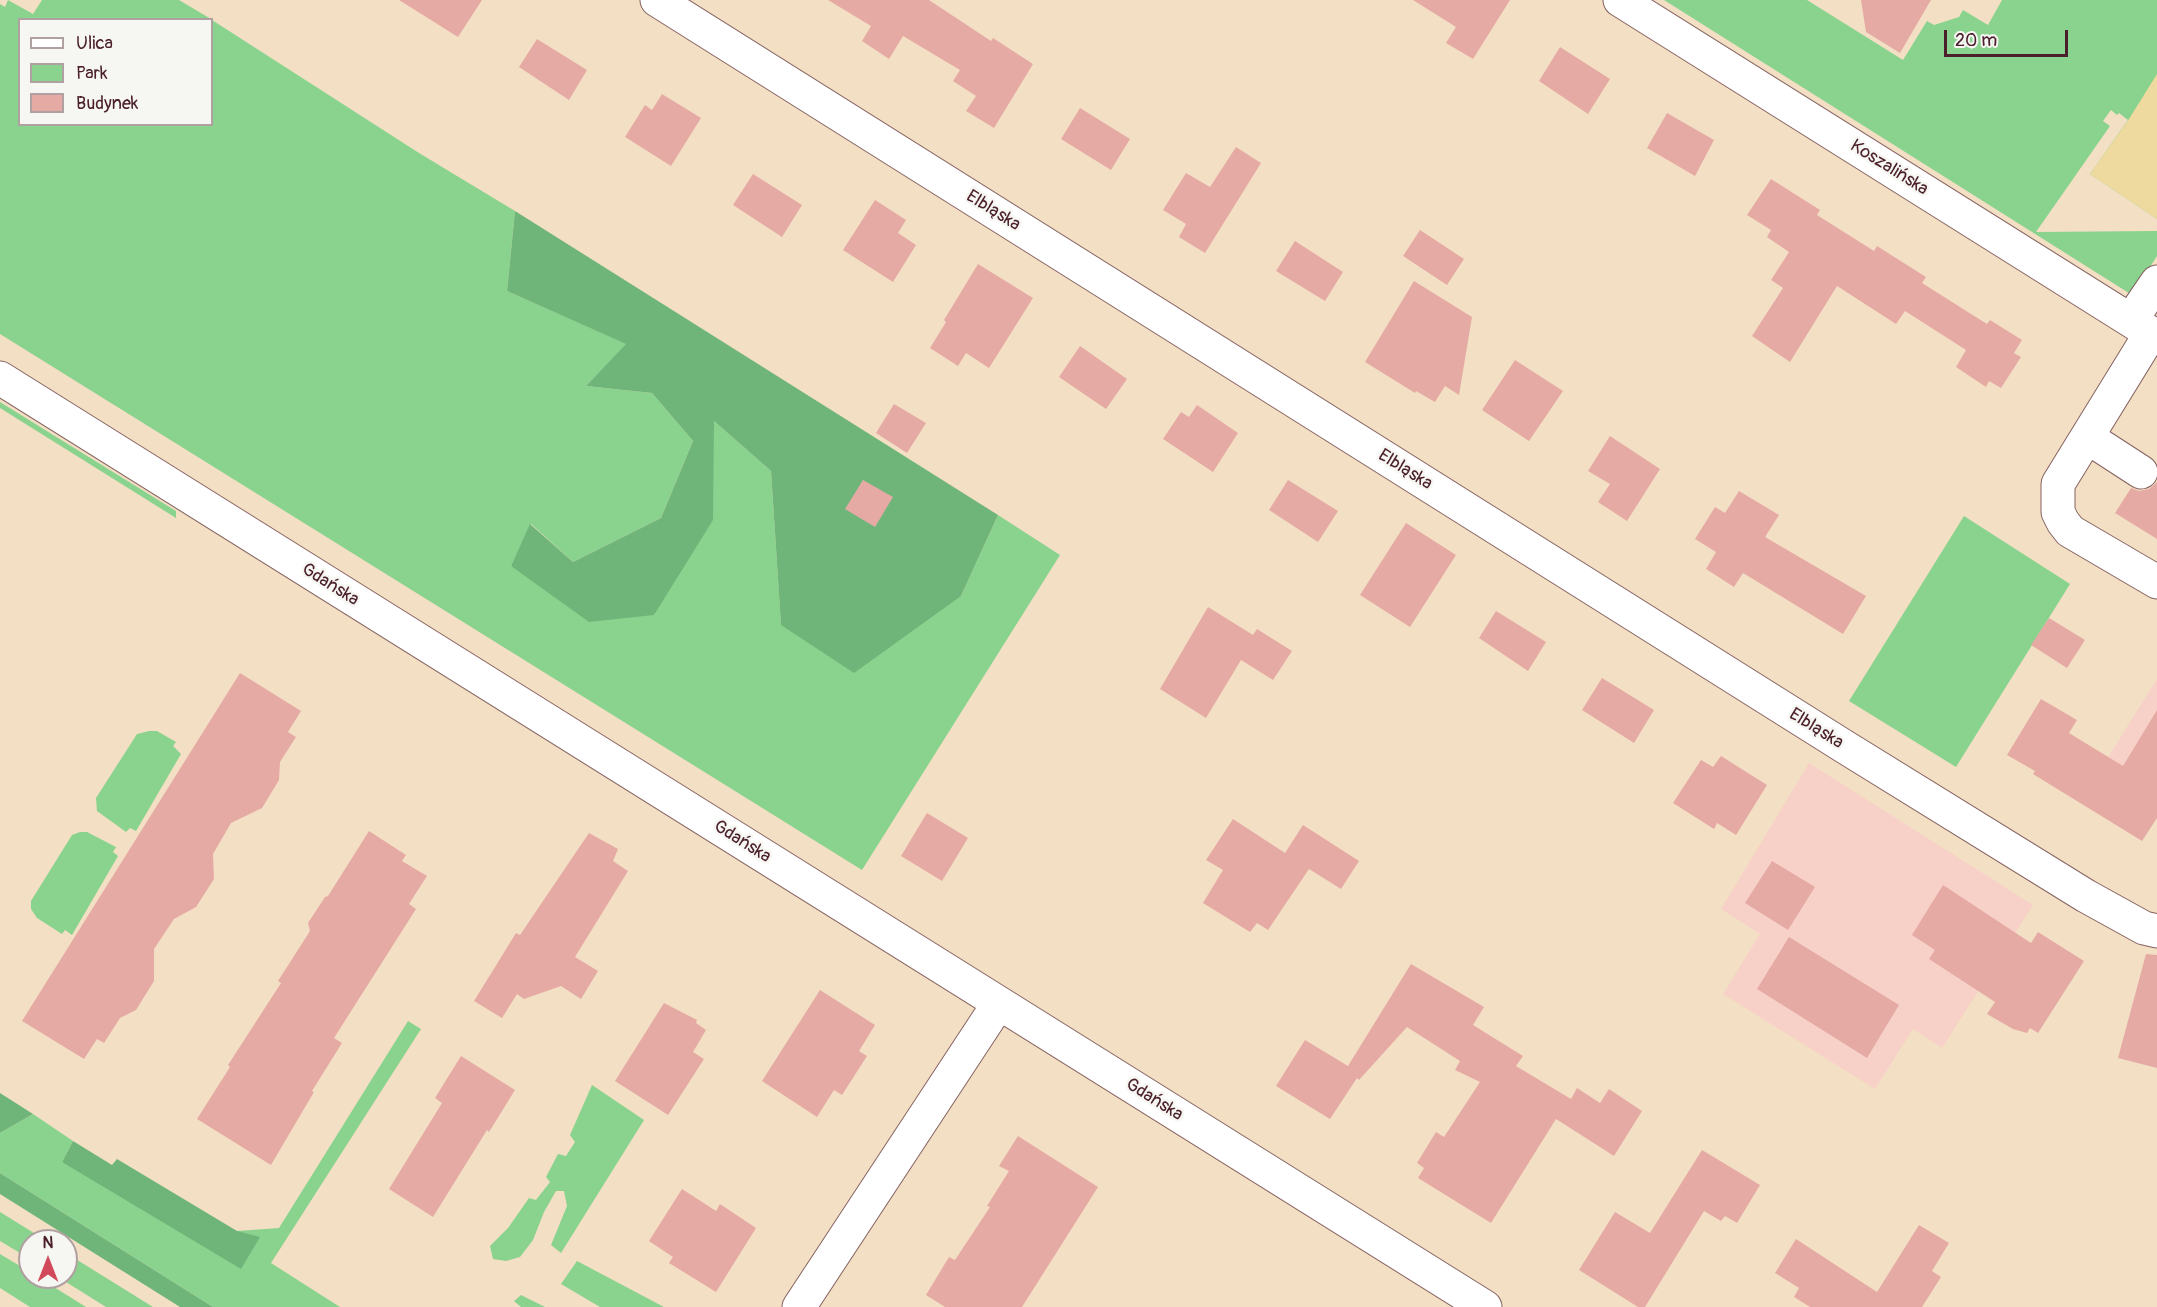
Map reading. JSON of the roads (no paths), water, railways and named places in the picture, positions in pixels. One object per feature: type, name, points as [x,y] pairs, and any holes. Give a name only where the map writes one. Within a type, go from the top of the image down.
[{"type":"street","name":"Elbląska","points":[[657,0],[1845,747],[2086,896],[2144,928],[2157,931]]},
{"type":"street","name":"Koszalińska","points":[[1620,0],[2146,330]]},
{"type":"street","points":[[2157,282],[2146,330],[2087,437],[2058,484],[2058,512],[2062,522],[2070,531],[2157,582]]},
{"type":"street","name":"Gdańska","points":[[0,378],[1485,1307]]},
{"type":"street","points":[[2087,437],[2141,472]]},
{"type":"street","points":[[799,1307],[999,1003]]}]
